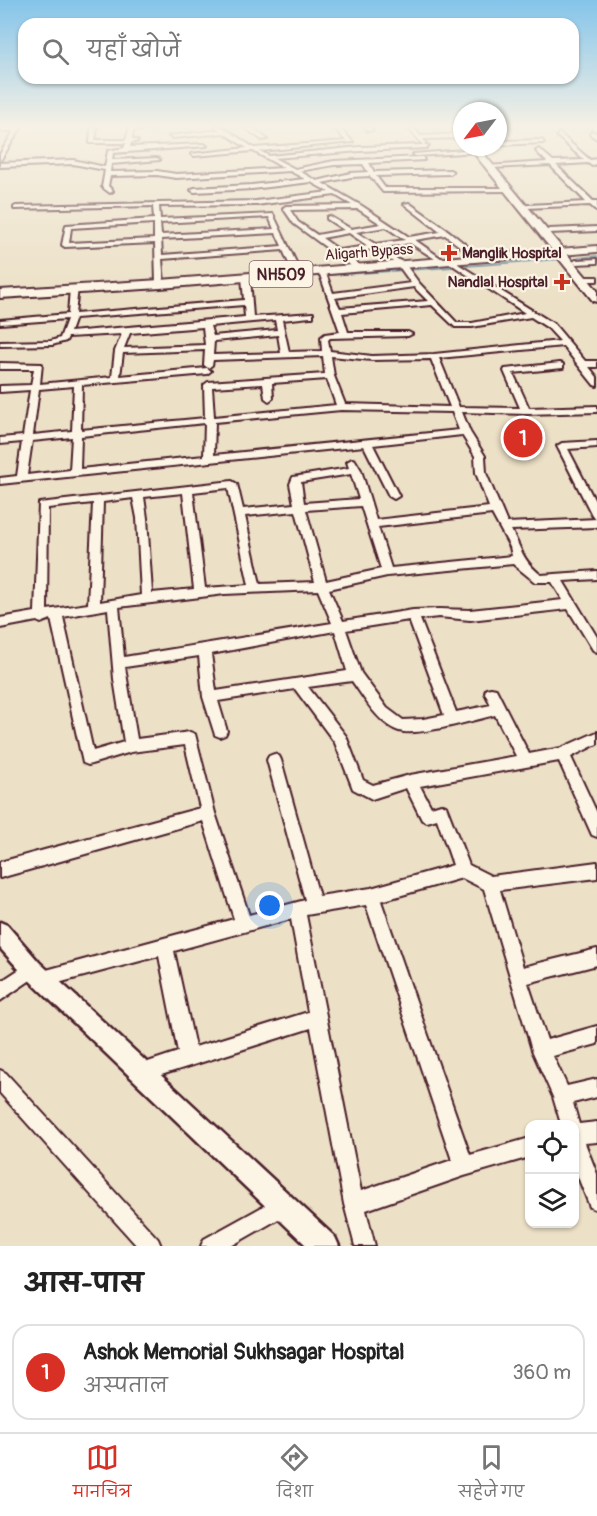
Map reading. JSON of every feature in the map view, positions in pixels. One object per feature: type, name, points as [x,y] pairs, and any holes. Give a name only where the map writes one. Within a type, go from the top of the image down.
[{"type":"main road","points":[[504,184],[565,252],[593,279],[597,290]]},
{"type":"main road","points":[[506,184],[549,231],[597,298]]},
{"type":"main road","name":"Aligarh Bypass","points":[[0,294],[246,279],[597,249]]},
{"type":"street","points":[[105,184],[105,187],[110,191]]},
{"type":"street","points":[[194,190],[278,184]]},
{"type":"street","points":[[322,184],[551,326],[597,383]]},
{"type":"street","points":[[379,184],[383,190],[508,189]]},
{"type":"street","points":[[573,184],[595,205]]},
{"type":"street","points":[[16,208],[251,203],[336,193]]},
{"type":"street","points":[[251,203],[252,216]]},
{"type":"street","points":[[156,204],[160,284]]},
{"type":"street","points":[[407,204],[480,259]]},
{"type":"street","points":[[528,207],[595,205]]},
{"type":"street","points":[[70,207],[65,245],[278,231]]},
{"type":"street","points":[[360,207],[286,208],[296,223],[360,268]]},
{"type":"street","points":[[68,226],[183,212]]},
{"type":"street","points":[[156,217],[271,215],[297,273]]},
{"type":"street","points":[[329,218],[403,267],[416,285],[456,325],[472,325],[532,314]]},
{"type":"street","points":[[316,237],[388,225]]},
{"type":"street","points":[[549,231],[597,229]]},
{"type":"street","points":[[338,252],[448,233]]},
{"type":"street","points":[[159,257],[286,248]]},
{"type":"street","points":[[576,262],[597,261]]},
{"type":"street","points":[[322,273],[345,334]]},
{"type":"street","points":[[246,279],[249,320]]},
{"type":"street","points":[[330,296],[416,285]]},
{"type":"street","points":[[0,344],[60,342],[71,318],[73,291]]},
{"type":"street","points":[[0,322],[248,302]]},
{"type":"street","points":[[338,311],[433,303]]},
{"type":"street","points":[[116,378],[119,351],[129,330],[131,311]]},
{"type":"street","points":[[65,335],[310,315]]},
{"type":"street","points":[[278,318],[285,354]]},
{"type":"street","points":[[206,324],[209,343],[207,371],[210,420],[209,459]]},
{"type":"street","points":[[119,351],[209,343],[282,332]]},
{"type":"street","points":[[341,407],[330,376],[324,339],[328,336],[345,334],[408,334]]},
{"type":"street","points":[[209,358],[328,353],[372,358],[434,356],[567,343]]},
{"type":"street","points":[[434,356],[458,409],[465,432],[480,456],[481,473],[495,510],[515,547],[519,561],[530,574],[539,579],[597,574]]},
{"type":"street","points":[[583,364],[597,364]]},
{"type":"street","points":[[0,366],[39,366],[22,477]]},
{"type":"street","points":[[526,411],[507,371],[560,366]]},
{"type":"street","points":[[0,389],[207,371]]},
{"type":"street","points":[[208,385],[330,376]]},
{"type":"street","points":[[267,380],[268,398]]},
{"type":"street","points":[[75,474],[78,382]]},
{"type":"street","points":[[0,441],[341,407],[526,411],[597,409]]},
{"type":"street","points":[[0,481],[465,432]]},
{"type":"street","points":[[367,443],[393,496]]},
{"type":"street","points":[[597,444],[562,446],[597,515]]},
{"type":"street","points":[[387,572],[354,466],[297,479],[295,484],[300,507],[322,586],[339,626],[355,675],[382,712],[401,726],[423,725],[499,709]]},
{"type":"street","points":[[41,618],[43,505],[232,484],[256,590]]},
{"type":"street","points":[[188,489],[200,592]]},
{"type":"street","points":[[138,495],[142,518],[147,598]]},
{"type":"street","points":[[94,606],[98,499]]},
{"type":"street","points":[[240,513],[365,502]]},
{"type":"street","points":[[372,524],[495,510]]},
{"type":"street","points":[[504,527],[597,523]]},
{"type":"street","points":[[0,623],[41,618],[56,613],[147,598],[200,592],[322,586],[387,572],[519,561]]},
{"type":"street","points":[[555,578],[597,647]]},
{"type":"street","points":[[113,603],[118,663],[131,746]]},
{"type":"street","points":[[118,663],[413,615],[439,613],[470,615],[571,604]]},
{"type":"street","points":[[56,613],[88,759],[131,746],[190,738],[208,813],[244,925]]},
{"type":"street","points":[[413,615],[452,719]]},
{"type":"street","points":[[204,650],[210,698],[220,731]]},
{"type":"street","points":[[210,698],[355,675]]},
{"type":"street","points":[[299,685],[341,740],[358,784],[372,792],[411,782],[563,754],[597,738]]},
{"type":"street","points":[[491,693],[525,761]]},
{"type":"street","points":[[563,754],[597,830]]},
{"type":"street","points":[[274,760],[306,908],[319,1017],[354,1204],[365,1246]]},
{"type":"street","points":[[411,782],[427,815],[441,810],[463,870],[490,884],[597,870]]},
{"type":"street","points":[[0,870],[208,813]]},
{"type":"street","points":[[0,992],[38,974],[165,946],[306,908],[371,896],[463,870]]},
{"type":"street","points":[[490,884],[541,1050],[562,1095],[569,1120]]},
{"type":"street","points":[[371,896],[464,1166]]},
{"type":"street","points":[[0,932],[38,974],[326,1246]]},
{"type":"street","points":[[165,946],[188,1058]]},
{"type":"street","points":[[518,977],[597,957]]},
{"type":"street","points":[[142,1072],[319,1017]]},
{"type":"street","points":[[541,1050],[597,1035]]},
{"type":"street","points":[[0,1079],[151,1246]]},
{"type":"street","points":[[562,1095],[597,1088]]},
{"type":"street","points":[[579,1134],[597,1132]]},
{"type":"street","points":[[354,1204],[464,1166],[525,1148]]},
{"type":"street","points":[[579,1153],[597,1200]]},
{"type":"street","points":[[211,1246],[282,1206]]},
{"type":"waterway","points":[[579,258],[597,256]]},
{"type":"waterway","points":[[464,266],[561,259]]},
{"type":"waterway","points":[[282,278],[452,267]]},
{"type":"place","name":"Manglik Hospital","points":[[449,253]]},
{"type":"place","name":"Nandlal Hospital","points":[[562,282]]},
{"type":"place","name":"Ashok Memorial Sukhsagar Hospital","points":[[523,438]]}]
